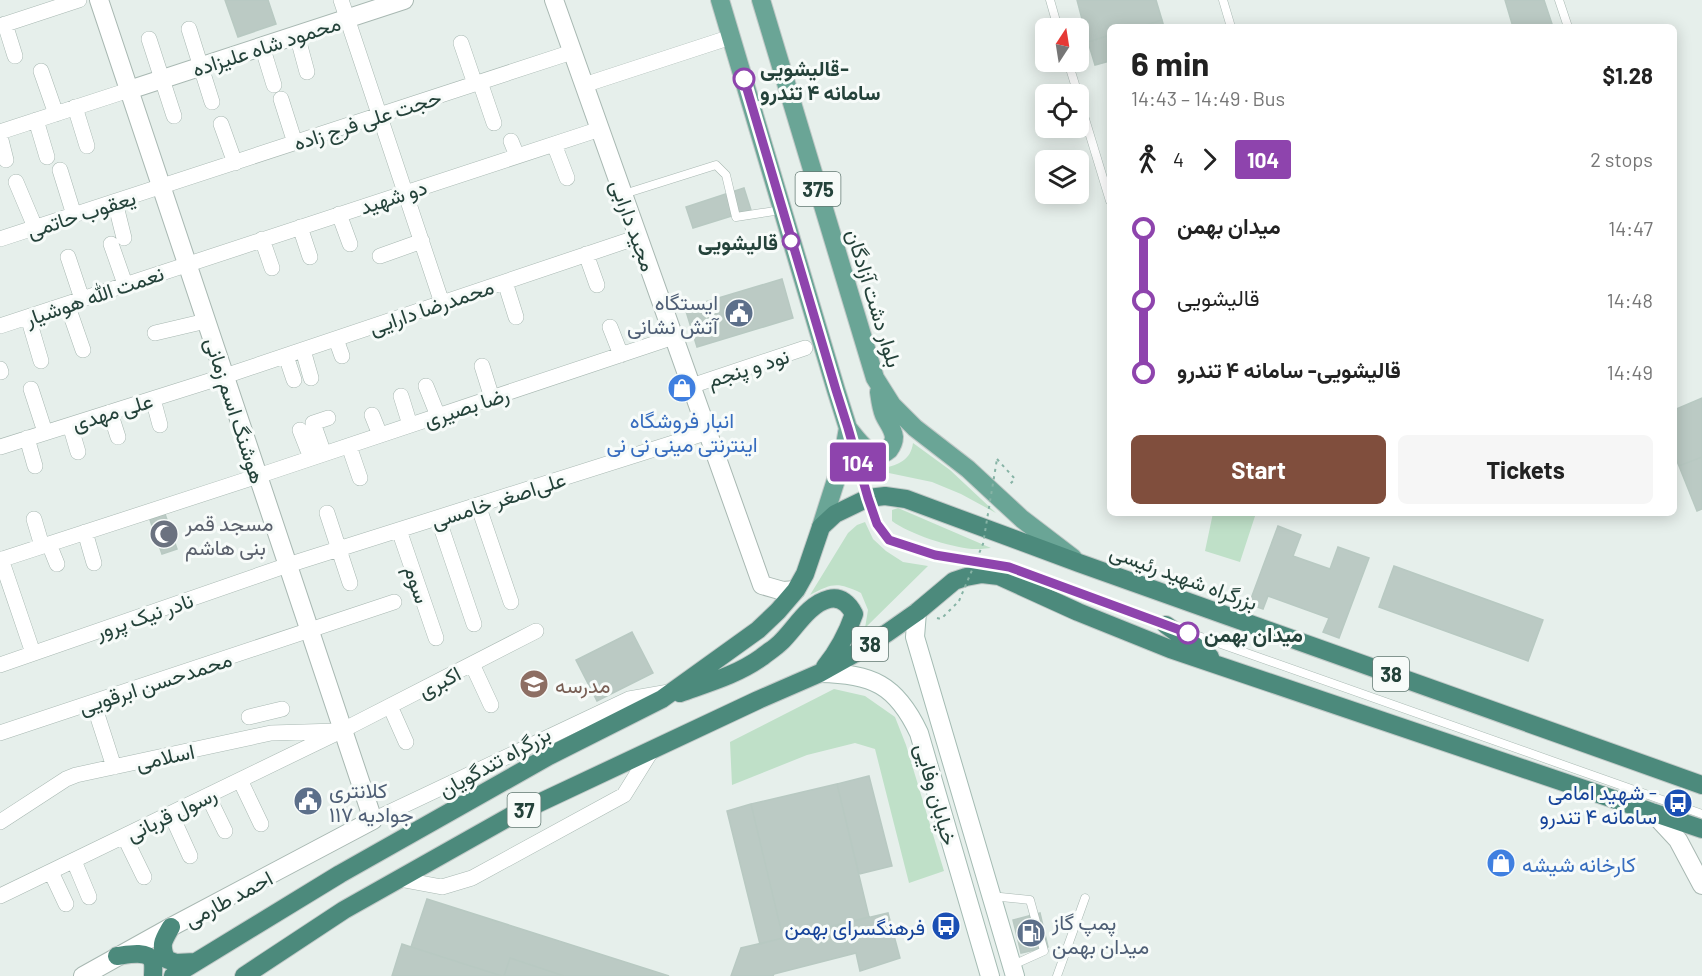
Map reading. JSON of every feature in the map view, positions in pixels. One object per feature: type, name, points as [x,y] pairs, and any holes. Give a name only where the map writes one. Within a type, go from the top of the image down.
[{"type":"highway","name":"بزرگراه شهید رئیسی","points":[[821,527],[835,514],[868,498],[885,496],[906,499],[1702,785]]},
{"type":"highway","points":[[796,590],[805,574],[821,527]]},
{"type":"highway","name":"38","points":[[820,673],[854,654],[917,612],[954,581],[982,574],[999,576],[1078,612],[1170,649],[1702,830]]},
{"type":"highway","name":"بزرگراه تندگویان","points":[[173,976],[340,874],[549,756],[667,695],[758,630],[796,590]]},
{"type":"highway","points":[[667,695],[737,672],[780,643],[818,604],[829,599],[838,599],[846,602],[854,614],[846,637],[834,657],[820,673]]},
{"type":"highway","points":[[1166,625],[1223,667]]},
{"type":"highway","name":"37","points":[[244,976],[344,910],[509,817],[820,673]]},
{"type":"highway","points":[[171,927],[163,940],[162,949],[166,959],[176,963],[195,962]]},
{"type":"highway","points":[[117,956],[135,953],[148,957],[152,961],[153,976]]},
{"type":"main road","name":"375","points":[[720,0],[848,428],[842,461],[821,527]]},
{"type":"main road","name":"بلوار دشت آزادگان","points":[[761,0],[875,378],[892,405],[915,428],[968,469],[1022,519],[1079,563]]},
{"type":"main road","points":[[848,428],[872,453],[882,454],[893,444],[893,434],[884,416],[875,378]]},
{"type":"street","points":[[15,56],[2,25],[78,0]]},
{"type":"street","name":"هوشنگ اسم زمانی","points":[[99,0],[373,820]]},
{"type":"street","points":[[341,0],[442,303]]},
{"type":"street","name":"محمود شاه علیزاده","points":[[129,90],[404,0]]},
{"type":"street","name":"مجید دارابی","points":[[554,0],[762,585],[783,591],[796,590]]},
{"type":"street","points":[[189,29],[212,102]]},
{"type":"street","points":[[297,35],[307,72]]},
{"type":"street","points":[[584,85],[731,37]]},
{"type":"street","points":[[149,39],[174,116]]},
{"type":"street","points":[[461,43],[494,123]]},
{"type":"street","points":[[262,46],[274,85]]},
{"type":"street","name":"حجت علی فرج زاده","points":[[161,187],[572,52]]},
{"type":"street","points":[[41,71],[56,114]]},
{"type":"street","points":[[6,160],[0,134],[129,90]]},
{"type":"street","points":[[281,99],[295,143]]},
{"type":"street","points":[[75,107],[87,146]]},
{"type":"street","points":[[36,120],[47,157]]},
{"type":"street","points":[[221,124],[235,163]]},
{"type":"street","name":"دو شهید","points":[[187,263],[600,129]]},
{"type":"street","points":[[511,141],[517,156]]},
{"type":"street","points":[[554,144],[567,178]]},
{"type":"street","points":[[60,170],[74,215]]},
{"type":"street","points":[[16,182],[35,227]]},
{"type":"street","name":"یعقوب حاتمی","points":[[0,239],[161,187]]},
{"type":"street","points":[[115,202],[125,284]]},
{"type":"street","points":[[339,214],[350,244]]},
{"type":"street","points":[[300,227],[310,257]]},
{"type":"street","name":"محمدرضا دارایی","points":[[225,376],[638,237]]},
{"type":"street","points":[[262,239],[272,268]]},
{"type":"street","points":[[380,255],[422,241]]},
{"type":"street","points":[[586,254],[597,285]]},
{"type":"street","points":[[68,257],[83,350]]},
{"type":"street","name":"نعمت الله هوشیار","points":[[0,326],[187,263]]},
{"type":"street","points":[[505,282],[516,317]]},
{"type":"street","points":[[28,317],[41,361]]},
{"type":"street","points":[[155,333],[206,321]]},
{"type":"street","points":[[610,327],[621,355]]},
{"type":"street","name":"رضا بصیری","points":[[1,560],[674,337]]},
{"type":"street","points":[[336,339],[342,356]]},
{"type":"street","name":"نود و پنجم","points":[[691,386],[805,348]]},
{"type":"street","points":[[303,350],[311,378]]},
{"type":"street","points":[[286,356],[294,380]]},
{"type":"street","points":[[482,366],[492,398]]},
{"type":"street","name":"علی مهدی","points":[[0,446],[225,376]]},
{"type":"street","points":[[426,386],[438,416]]},
{"type":"street","points":[[31,389],[45,432]]},
{"type":"street","points":[[401,396],[410,425]]},
{"type":"street","points":[[153,399],[160,425]]},
{"type":"street","points":[[110,412],[118,437]]},
{"type":"street","points":[[372,415],[380,435]]},
{"type":"street","points":[[318,456],[313,423],[328,418]]},
{"type":"street","points":[[70,425],[78,452]]},
{"type":"street","points":[[300,430],[318,456]]},
{"type":"street","name":"علی‌اصغر خامسی","points":[[288,566],[708,432]]},
{"type":"street","points":[[27,438],[35,466]]},
{"type":"street","points":[[349,446],[360,478]]},
{"type":"street","points":[[478,505],[511,602]]},
{"type":"street","points":[[327,513],[350,583]]},
{"type":"street","points":[[438,518],[474,624]]},
{"type":"street","points":[[34,519],[57,564]]},
{"type":"street","name":"سوم","points":[[399,530],[436,638]]},
{"type":"street","points":[[85,532],[94,563]]},
{"type":"street","points":[[1,560],[33,653]]},
{"type":"street","name":"نادر نیک پرور","points":[[0,665],[288,566]]},
{"type":"street","name":"محمدحسن ابرقویی","points":[[0,733],[394,602]]},
{"type":"street","name":"خیابان وفایی","points":[[917,612],[915,637],[1013,971]]},
{"type":"street","name":"اکبری","points":[[343,730],[536,631]]},
{"type":"street","points":[[472,664],[491,705]]},
{"type":"street","name":"خیابان وفایی","points":[[820,673],[845,674],[869,679],[895,695],[912,718],[919,734],[990,976]]},
{"type":"street","points":[[373,820],[629,699],[667,695]]},
{"type":"street","points":[[93,702],[114,767]]},
{"type":"street","points":[[390,706],[406,741]]},
{"type":"street","points":[[249,717],[274,711],[271,733]]},
{"type":"street","name":"اسلامی","points":[[0,822],[66,779],[76,775],[271,733],[343,730]]},
{"type":"street","name":"رسول قربانی","points":[[0,896],[343,730]]},
{"type":"street","points":[[399,879],[442,887],[472,878],[624,795],[652,750]]},
{"type":"street","points":[[240,780],[261,824]]},
{"type":"street","points":[[208,796],[225,831]]},
{"type":"street","points":[[1652,812],[1678,840],[1702,885]]},
{"type":"street","points":[[171,814],[190,856]]},
{"type":"street","name":"احمد طارمی","points":[[83,976],[373,820]]},
{"type":"street","points":[[124,836],[144,877]]},
{"type":"street","points":[[74,861],[89,897]]},
{"type":"street","points":[[51,872],[66,904]]},
{"type":"lane","points":[[1050,0],[1055,18]]},
{"type":"lane","points":[[1223,0],[1230,24]]},
{"type":"lane","points":[[1559,0],[1567,24]]},
{"type":"lane","points":[[1089,131],[1107,191]]},
{"type":"lane","points":[[623,195],[716,165],[726,175],[736,217],[782,210]]},
{"type":"lane","points":[[848,428],[877,524],[889,540],[935,555],[1009,567],[1166,625],[1702,814]]},
{"type":"lane","points":[[991,896],[1030,900],[1044,951],[1013,971]]},
{"type":"lane","points":[[1056,976],[1085,898]]},
{"type":"path","points":[[941,619],[959,601],[983,544],[997,459],[1015,479]]},
{"type":"green space","points":[[913,443],[950,470],[996,513],[961,494],[932,482],[884,472],[884,468],[907,458]]},
{"type":"green space","points":[[898,508],[991,548],[972,549],[953,546],[909,531],[892,521],[892,510]]},
{"type":"green space","points":[[1212,516],[1255,516],[1240,562],[1205,551]]},
{"type":"green space","points":[[865,522],[873,539],[886,551],[903,562],[928,566],[865,628],[868,610],[861,593],[835,585],[810,595],[848,533],[857,525]]},
{"type":"green space","points":[[834,689],[865,696],[895,717],[906,745],[944,871],[909,883],[875,749],[855,743],[807,755],[732,785],[730,742]]},
{"type":"building","points":[[225,0],[268,0],[276,24],[238,37]]},
{"type":"building","points":[[1077,0],[1156,0],[1162,20],[1149,24],[1107,24],[1107,36],[1089,42],[1089,18],[1082,18]]},
{"type":"building","points":[[1505,0],[1544,0],[1552,24],[1512,24]]},
{"type":"building","points":[[1162,20],[1163,24],[1149,24]]},
{"type":"building","points":[[1107,36],[1107,62],[1095,65],[1089,42]]},
{"type":"building","points":[[744,188],[751,210],[693,228],[686,207]]},
{"type":"building","name":"ایستگاه آتش نشانی","points":[[782,279],[793,318],[697,347],[685,308]]},
{"type":"building","points":[[1702,398],[1702,457],[1679,466],[1677,461],[1677,409]]},
{"type":"building","points":[[1702,457],[1702,509],[1697,511],[1679,466]]},
{"type":"building","name":"مسجد قمر بنی هاشم","points":[[165,514],[177,549],[162,554],[150,520]]},
{"type":"building","points":[[1278,526],[1301,535],[1293,556],[1330,569],[1338,547],[1369,558],[1339,638],[1323,632],[1329,618],[1268,596],[1263,609],[1249,604]]},
{"type":"building","points":[[1394,566],[1543,620],[1528,661],[1379,607]]},
{"type":"building","points":[[632,632],[653,673],[597,701],[576,660]]},
{"type":"building","points":[[869,776],[892,866],[859,874],[837,784]]},
{"type":"building","points":[[837,784],[869,917],[783,938],[751,804]]},
{"type":"building","points":[[751,804],[783,938],[760,944],[727,811]]},
{"type":"building","points":[[427,899],[669,976],[564,976],[510,958],[504,976],[502,976],[411,947]]},
{"type":"building","points":[[888,913],[900,958],[860,971],[856,953],[773,976],[731,976],[741,948]]},
{"type":"building","name":"پمپ گاز میدان بهمن","points":[[1040,913],[1048,947],[1021,953],[1013,920]]},
{"type":"building","points":[[402,944],[411,947],[502,976],[392,976]]},
{"type":"building","points":[[510,958],[564,976],[504,976]]},
{"type":"bus line","name":"104","points":[[744,79],[868,498],[877,524],[889,540],[935,555],[1009,567],[1188,633]]},
{"type":"place","name":"قالیشویی- سامانه ۴ تندرو","points":[[744,79]]},
{"type":"place","name":"قالیشویی","points":[[791,241]]},
{"type":"place","name":"ایستگاه آتش نشانی","points":[[739,313]]},
{"type":"place","name":"انبار فروشگاه اینترنتی مینی نی نی","points":[[682,388]]},
{"type":"place","name":"مسجد قمر بنی هاشم","points":[[164,534]]},
{"type":"place","name":"میدان بهمن","points":[[1188,633]]},
{"type":"place","name":"مدرسه","points":[[534,684]]},
{"type":"place","name":"کلانتری ۱۱۷ جوادیه","points":[[308,801]]},
{"type":"place","name":"شهید امامی - سامانه ۴ تندرو","points":[[1678,803]]},
{"type":"place","name":"کارخانه شیشه","points":[[1501,863]]},
{"type":"place","name":"فرهنگسرای بهمن","points":[[946,926]]},
{"type":"place","name":"پمپ گاز میدان بهمن","points":[[1031,933]]}]
